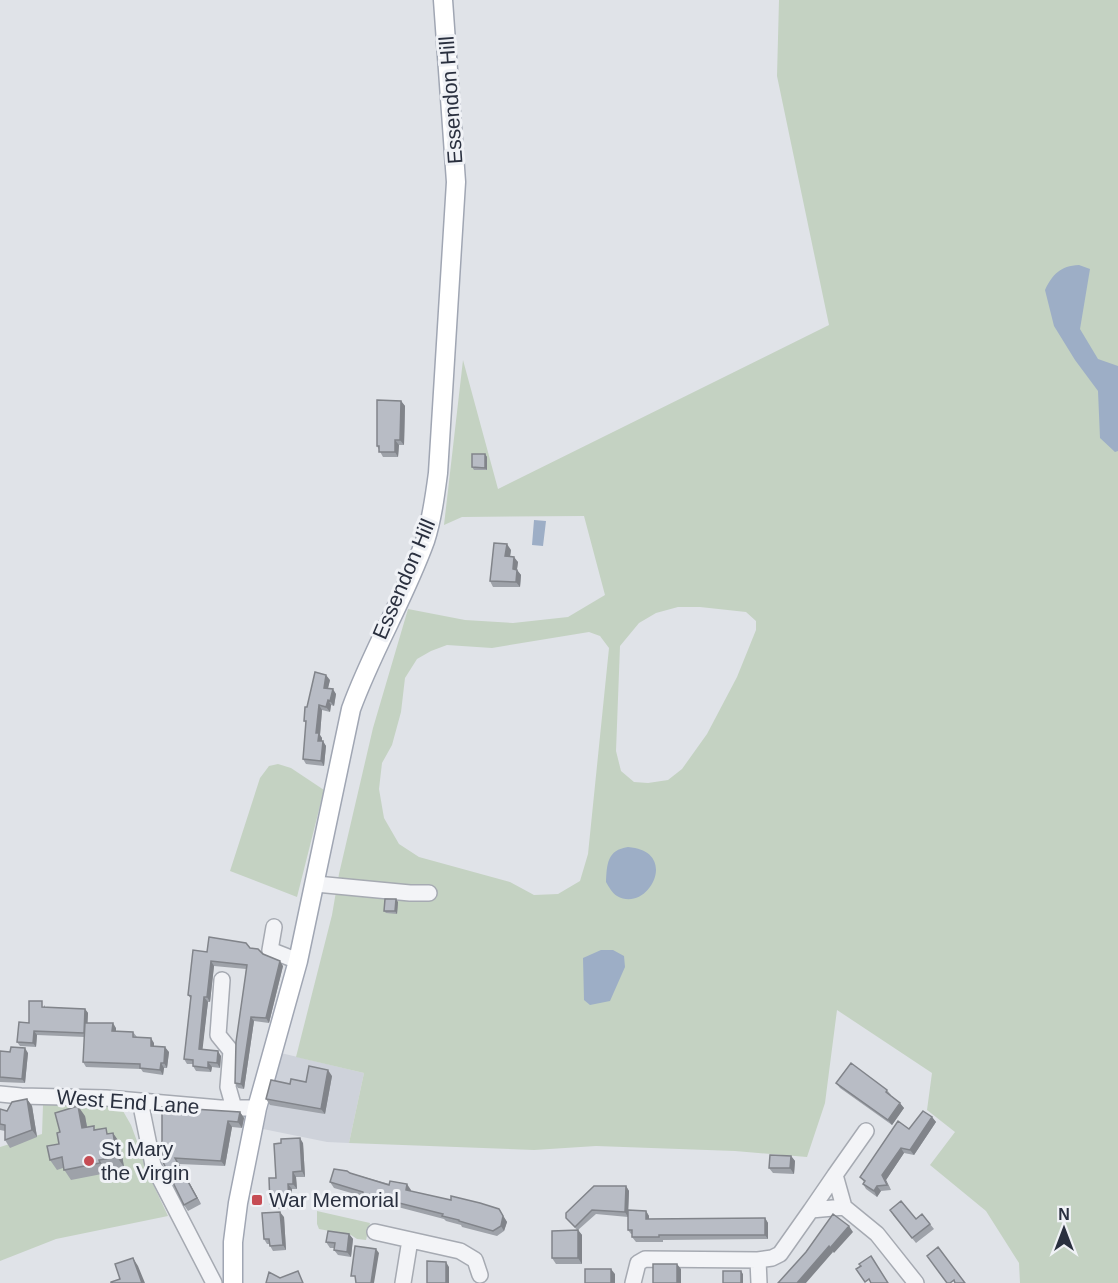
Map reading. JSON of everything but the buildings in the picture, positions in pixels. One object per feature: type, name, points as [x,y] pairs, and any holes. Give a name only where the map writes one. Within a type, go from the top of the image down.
[{"type":"main road","name":"Essendon Hill","points":[[233,1283],[233,1242],[238,1203],[257,1108],[298,961],[351,709],[363,676],[425,540],[435,497],[456,182],[443,0]]},
{"type":"street","points":[[316,884],[429,893]]},
{"type":"street","points":[[274,927],[270,950],[298,961]]},
{"type":"street","points":[[222,980],[218,1035],[231,1051],[228,1087],[234,1108]]},
{"type":"street","name":"West End Lane","points":[[0,1094],[257,1108]]},
{"type":"street","points":[[141,1101],[153,1165],[214,1283]]},
{"type":"street","points":[[633,1283],[638,1263],[645,1259],[758,1260],[780,1254],[866,1131]]},
{"type":"street","points":[[835,1175],[844,1207],[877,1234],[916,1283]]},
{"type":"street","points":[[811,1210],[844,1207]]},
{"type":"street","points":[[375,1232],[460,1251],[475,1260],[480,1275]]},
{"type":"street","points":[[403,1283],[410,1240]]},
{"type":"street","points":[[758,1260],[759,1283]]},
{"type":"shaded area","points":[[281,1053],[364,1073],[349,1143],[327,1142],[263,1129]]},
{"type":"green space","points":[[779,0],[1118,0],[1118,1283],[1020,1283],[1019,1263],[986,1211],[930,1165],[955,1132],[927,1110],[932,1073],[837,1010],[825,1103],[807,1157],[735,1151],[596,1146],[534,1150],[349,1143],[364,1073],[296,1057],[332,915],[339,874],[373,728],[408,609],[465,620],[513,623],[568,617],[605,595],[584,516],[462,517],[444,525],[463,360],[498,489],[829,325],[777,76]],"holes":[[[678,607],[746,612],[756,621],[756,630],[737,677],[707,734],[682,769],[668,780],[648,783],[634,782],[621,771],[616,751],[620,646],[639,623],[656,613]],[[589,632],[600,636],[609,648],[588,854],[580,881],[558,894],[534,895],[510,882],[419,857],[399,844],[384,818],[379,789],[382,763],[392,745],[401,712],[405,678],[417,659],[447,645],[492,648]]]},
{"type":"green space","points":[[278,764],[291,768],[324,790],[297,897],[230,871],[260,778],[269,766]]},
{"type":"green space","points":[[106,1102],[123,1111],[131,1125],[152,1182],[168,1216],[56,1239],[0,1261],[0,1147],[42,1134],[43,1105]]},
{"type":"green space","points":[[317,1211],[370,1223],[366,1240],[319,1229]]},
{"type":"water","points":[[1079,265],[1090,269],[1080,329],[1098,359],[1118,366],[1118,451],[1115,452],[1100,438],[1098,391],[1054,326],[1045,290],[1051,279],[1062,269]]},
{"type":"water","points":[[534,520],[546,521],[543,546],[532,545]]},
{"type":"water","points":[[628,847],[644,851],[653,859],[656,869],[654,880],[648,889],[639,897],[629,899],[615,895],[606,882],[608,864],[612,855]]},
{"type":"water","points":[[601,950],[613,950],[624,956],[625,967],[610,1001],[590,1005],[584,1000],[583,958]]},
{"type":"place","name":"St Mary the Virgin","points":[[89,1161]]},
{"type":"place","name":"War Memorial","points":[[257,1200]]}]
